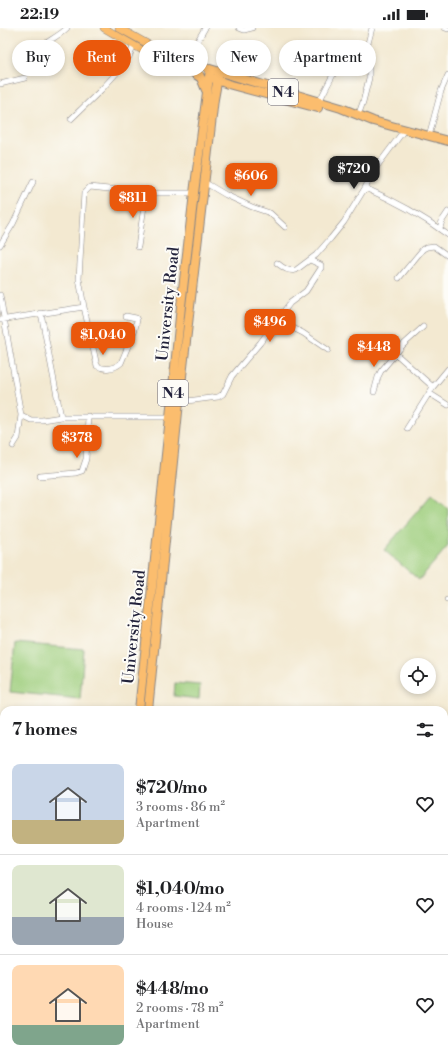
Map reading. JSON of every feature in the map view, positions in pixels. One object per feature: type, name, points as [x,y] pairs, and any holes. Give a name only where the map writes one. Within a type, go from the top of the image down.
[{"type":"highway","name":"N4","points":[[214,75],[319,102],[405,130],[448,141]]},
{"type":"highway","name":"N4","points":[[214,75],[228,84],[340,114],[357,115]]},
{"type":"highway","name":"University Road","points":[[139,706],[194,193],[207,92],[214,75]]},
{"type":"highway","name":"University Road","points":[[148,706],[179,402],[214,99],[214,75]]},
{"type":"highway","points":[[198,76],[201,78],[207,92]]},
{"type":"highway","points":[[214,99],[220,87],[228,84]]},
{"type":"main road","points":[[104,28],[139,48]]},
{"type":"main road","points":[[119,28],[140,40]]},
{"type":"main road","points":[[208,72],[214,75]]},
{"type":"main road","points":[[208,75],[214,75]]},
{"type":"street","points":[[51,40],[67,28]]},
{"type":"street","points":[[198,40],[205,28]]},
{"type":"street","points":[[239,28],[244,30],[252,28]]},
{"type":"street","points":[[369,40],[372,28]]},
{"type":"street","points":[[71,119],[122,68],[134,45]]},
{"type":"street","points":[[429,136],[441,91],[448,75]]},
{"type":"street","points":[[319,102],[333,76]]},
{"type":"street","points":[[357,115],[363,102],[369,76]]},
{"type":"street","points":[[0,84],[25,78]]},
{"type":"street","points":[[277,263],[288,271],[292,271],[296,270],[316,256],[344,222],[375,169],[405,130]]},
{"type":"street","points":[[0,245],[13,224],[33,182]]},
{"type":"street","points":[[204,182],[246,204],[270,213],[285,227]]},
{"type":"street","points":[[126,316],[136,318],[137,320],[135,329],[121,363],[118,366],[107,369],[98,367],[79,279],[84,193],[90,187],[146,193],[194,193]]},
{"type":"street","points":[[365,188],[412,210],[448,235]]},
{"type":"street","points":[[138,247],[146,193]]},
{"type":"street","points":[[440,228],[442,221],[448,212]]},
{"type":"street","points":[[399,278],[423,249],[434,246],[446,252]]},
{"type":"street","points":[[179,402],[220,396],[223,394],[232,376],[260,343],[290,303],[306,291],[321,268],[321,265],[310,260]]},
{"type":"street","points":[[0,295],[2,319],[21,415],[18,438],[13,446]]},
{"type":"street","points":[[2,319],[84,307]]},
{"type":"street","points":[[41,313],[61,417]]},
{"type":"street","points":[[277,320],[303,333],[328,350]]},
{"type":"street","points":[[374,392],[381,371],[403,345],[423,326]]},
{"type":"street","points":[[396,354],[433,387]]},
{"type":"street","points":[[407,428],[433,387],[448,369]]},
{"type":"street","points":[[429,393],[448,405]]},
{"type":"street","points":[[21,415],[31,420],[88,416],[170,417]]},
{"type":"street","points":[[40,476],[76,473],[84,469],[86,459],[88,416]]},
{"type":"green space","points":[[432,494],[448,508],[448,546],[419,580],[384,550]]},
{"type":"green space","points":[[15,643],[84,649],[80,699],[10,692]]},
{"type":"green space","points":[[175,683],[200,685],[199,699],[174,696]]}]
